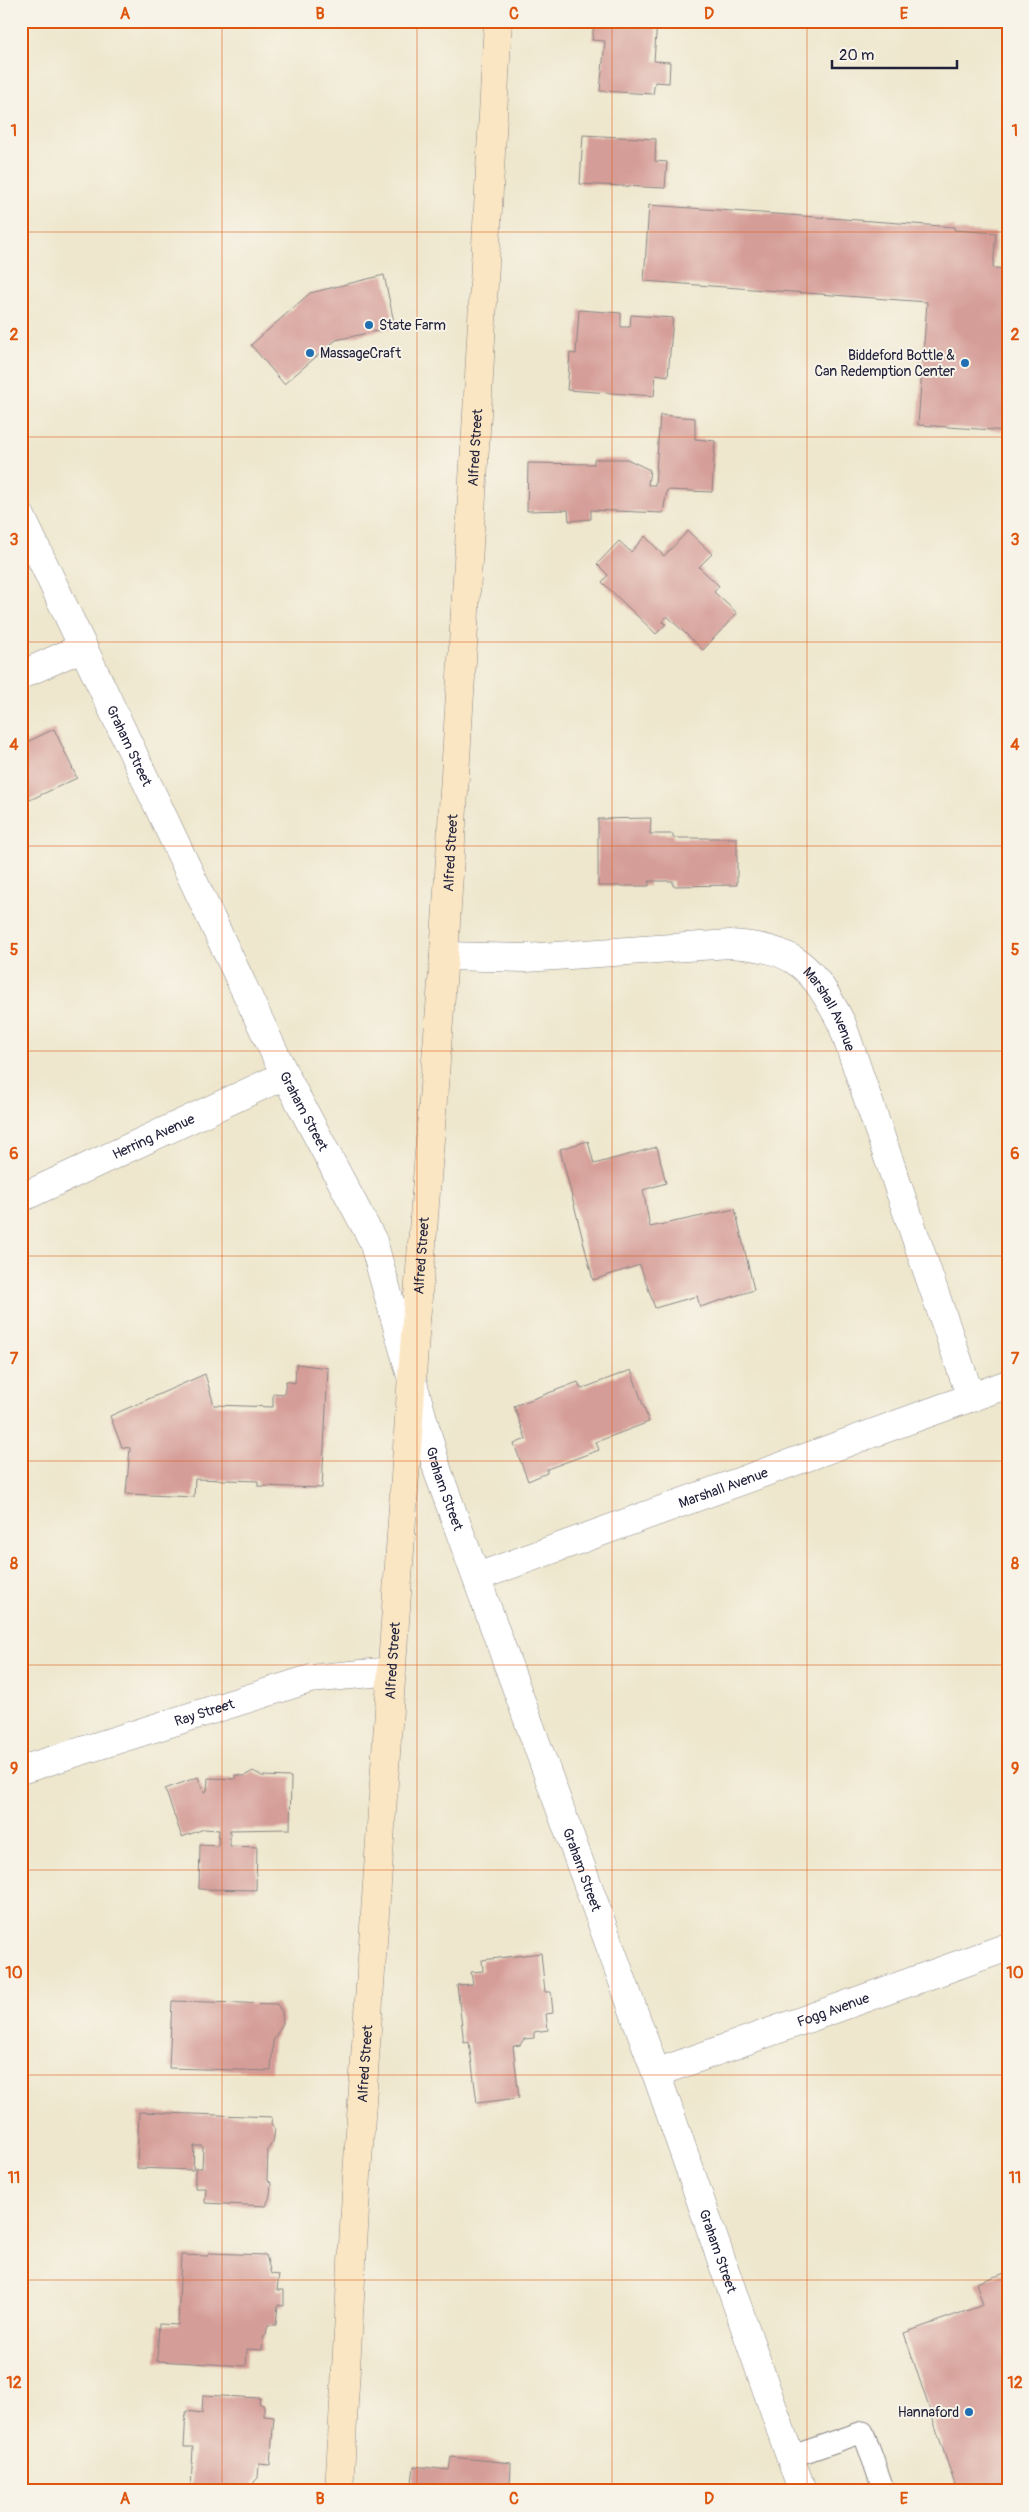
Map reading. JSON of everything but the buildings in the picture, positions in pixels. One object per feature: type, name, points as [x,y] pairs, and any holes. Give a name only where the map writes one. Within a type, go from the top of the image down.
[{"type":"main road","name":"Alfred Street","points":[[339,2491],[357,2175],[412,1375],[444,956],[478,404],[498,21]]},
{"type":"street","name":"Graham Street","points":[[21,516],[285,1075],[373,1241],[438,1472],[656,2073],[802,2491]]},
{"type":"street","points":[[21,675],[83,646]]},
{"type":"street","name":"Marshall Avenue","points":[[444,956],[526,958],[730,944],[757,946],[777,952],[798,962],[815,976],[842,1024],[971,1398]]},
{"type":"street","name":"Herring Avenue","points":[[21,1198],[285,1075]]},
{"type":"street","name":"Marshall Avenue","points":[[477,1577],[1008,1384]]},
{"type":"street","name":"Ray Street","points":[[21,1770],[310,1678],[392,1671]]},
{"type":"street","name":"Fogg Avenue","points":[[656,2073],[1008,1947]]},
{"type":"lane","points":[[790,2457],[863,2432],[884,2491]]},
{"type":"place","name":"State Farm","points":[[369,325]]},
{"type":"place","name":"MassageCraft","points":[[310,353]]},
{"type":"place","name":"Biddeford Bottle & Can Redemption Center","points":[[965,363]]},
{"type":"place","name":"Hannaford","points":[[969,2412]]}]
